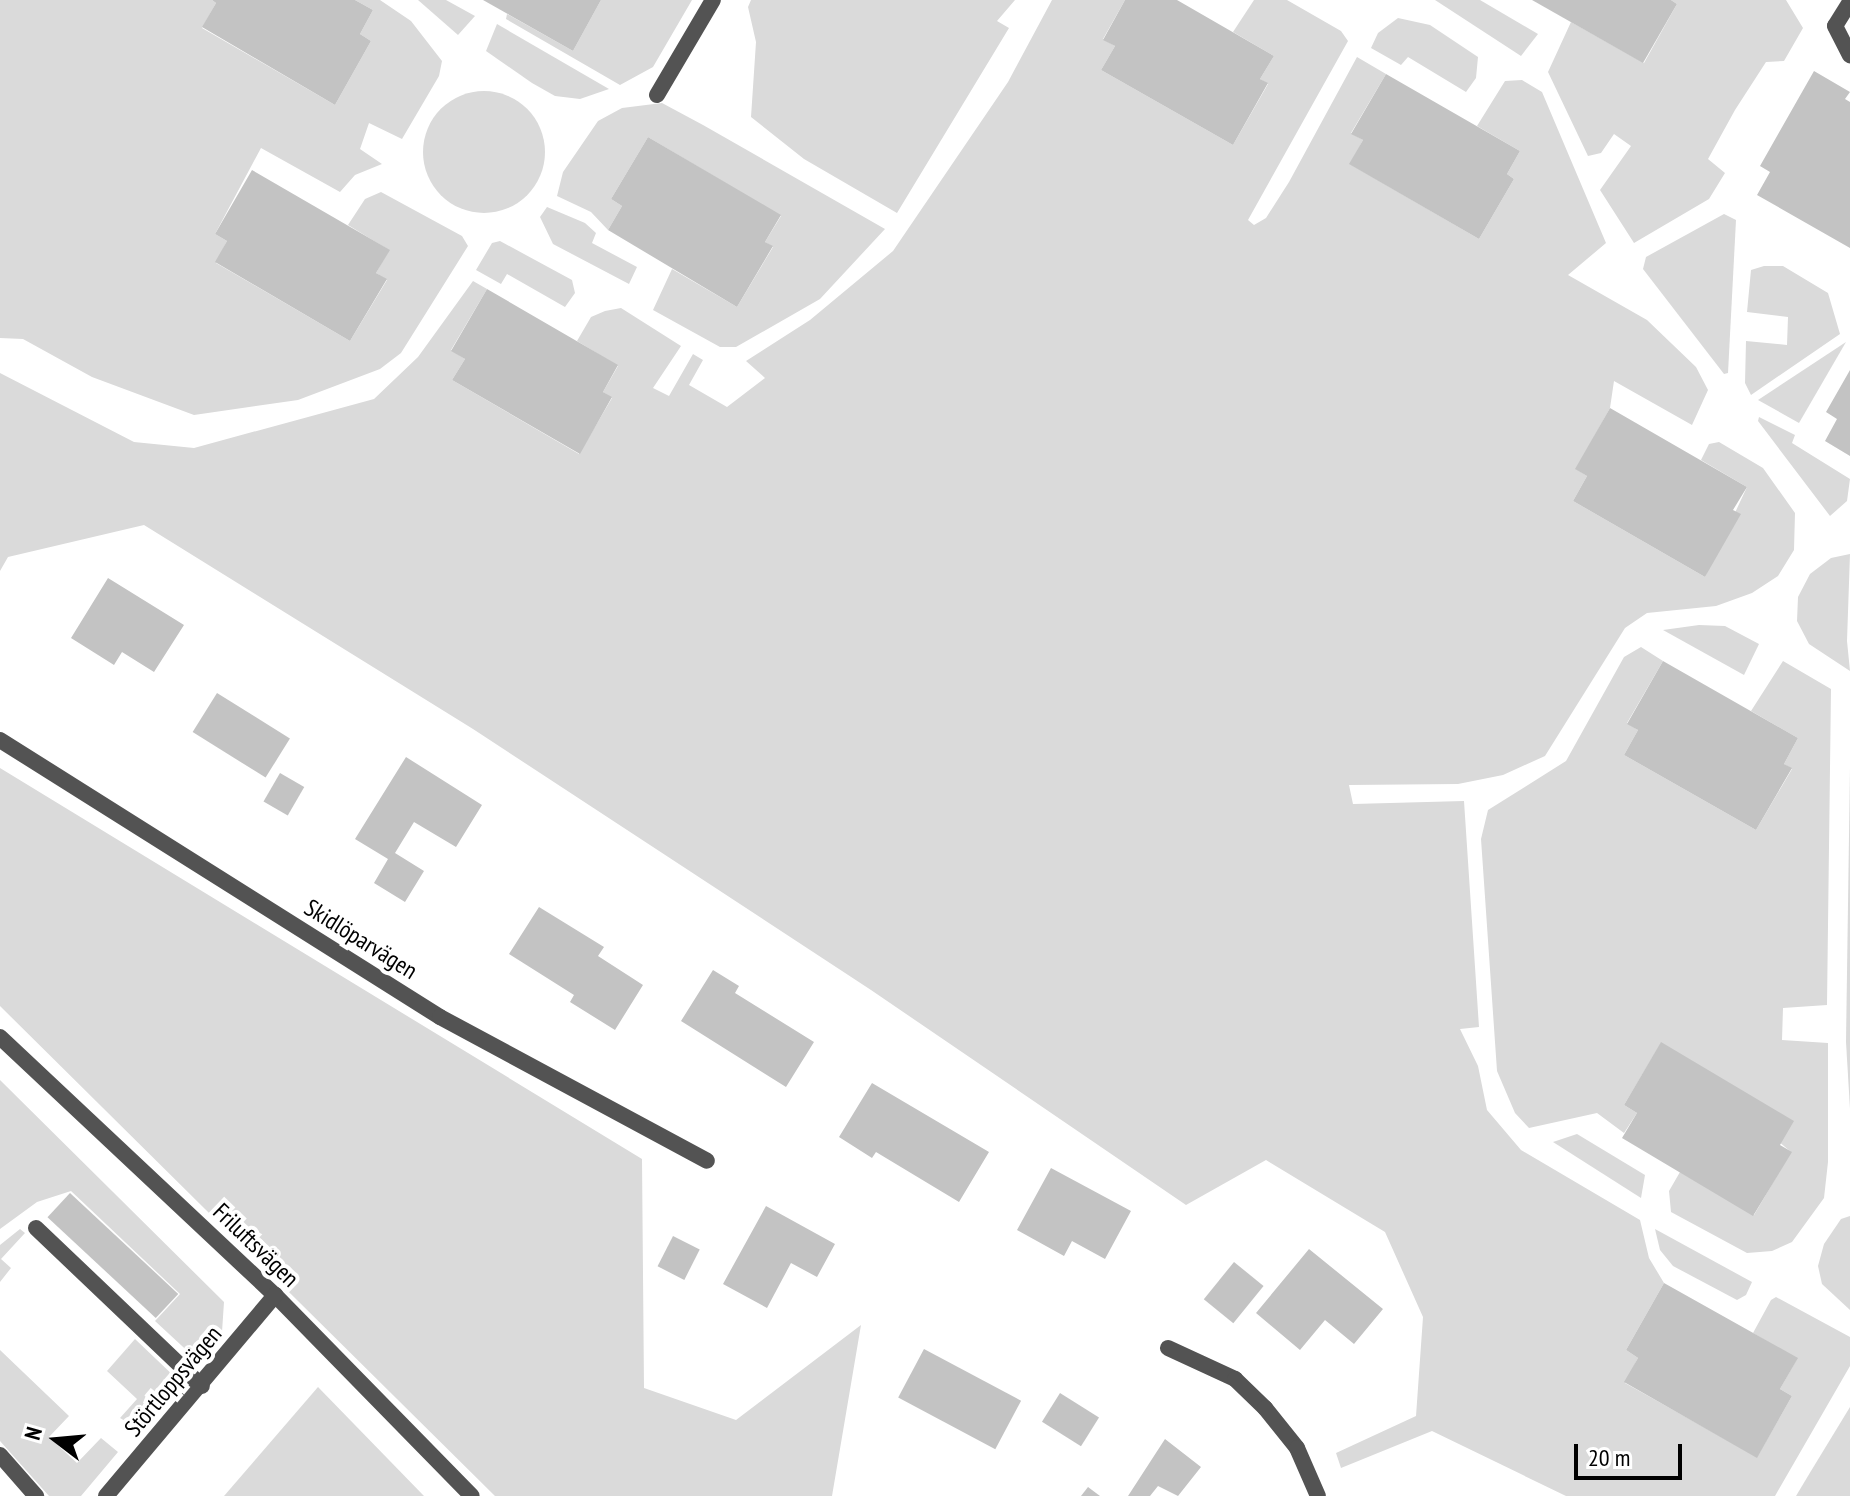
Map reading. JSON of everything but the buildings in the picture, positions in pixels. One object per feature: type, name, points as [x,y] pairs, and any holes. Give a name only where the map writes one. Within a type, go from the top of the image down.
[{"type":"street","points":[[657,95],[713,0]]},
{"type":"street","points":[[1850,2],[1835,26],[1850,55]]},
{"type":"street","name":"Skidlöparvägen","points":[[0,740],[440,1017],[707,1161]]},
{"type":"street","name":"Friluftsvägen","points":[[0,1037],[275,1295],[472,1496]]},
{"type":"street","points":[[36,1228],[202,1386]]},
{"type":"street","name":"Störtloppsvägen","points":[[106,1496],[202,1386],[275,1295]]},
{"type":"street","points":[[1168,1348],[1235,1379],[1255,1398],[1297,1448],[1318,1496]]},
{"type":"street","points":[[0,1455],[36,1496]]},
{"type":"shaded area","points":[[0,0],[212,0],[216,3],[202,28],[335,105],[371,41],[360,34],[373,10],[355,0],[380,0],[411,21],[442,61],[439,76],[402,139],[369,123],[360,149],[382,164],[355,175],[340,192],[261,148],[215,234],[227,241],[216,263],[350,341],[387,280],[376,273],[389,250],[348,225],[365,199],[381,192],[462,236],[468,246],[401,353],[380,369],[298,400],[194,415],[92,377],[23,339],[0,338]]},
{"type":"shaded area","points":[[418,0],[446,0],[475,16],[458,35]]},
{"type":"shaded area","points":[[601,0],[692,0],[653,67],[620,85],[506,19],[507,14],[573,51]]},
{"type":"shaded area","points":[[751,0],[1015,0],[997,21],[1009,28],[897,213],[804,159],[751,117],[756,42],[748,7]]},
{"type":"shaded area","points":[[1052,0],[1125,0],[1103,39],[1115,46],[1101,70],[1233,145],[1268,84],[1260,79],[1274,56],[1233,32],[1254,0],[1287,0],[1341,31],[1348,41],[1248,220],[1254,225],[1266,218],[1289,182],[1357,57],[1386,74],[1351,133],[1363,140],[1350,164],[1479,239],[1514,179],[1507,174],[1520,151],[1477,126],[1505,81],[1522,80],[1542,92],[1606,243],[1568,275],[1647,320],[1696,367],[1708,390],[1692,425],[1614,381],[1610,408],[1576,469],[1587,476],[1573,501],[1705,577],[1747,487],[1701,460],[1709,444],[1719,442],[1763,468],[1795,513],[1794,550],[1778,576],[1752,593],[1716,606],[1647,613],[1625,628],[1545,756],[1503,775],[1458,784],[1349,785],[1353,804],[1464,801],[1479,1027],[1460,1029],[1478,1066],[1487,1110],[1521,1150],[1640,1220],[1649,1258],[1664,1283],[1626,1350],[1638,1358],[1625,1383],[1757,1457],[1792,1396],[1780,1389],[1797,1359],[1753,1333],[1771,1300],[1776,1297],[1850,1337],[1850,1366],[1775,1496],[1566,1496],[1432,1431],[1341,1468],[1336,1453],[1416,1416],[1423,1317],[1385,1232],[1266,1160],[1186,1205],[871,990],[473,729],[144,525],[8,557],[0,571],[0,373],[134,442],[194,448],[374,399],[418,357],[473,281],[487,289],[451,350],[465,359],[452,380],[579,454],[612,398],[603,392],[618,366],[577,341],[591,317],[605,311],[621,308],[681,346],[653,388],[669,396],[693,354],[703,360],[689,385],[727,407],[765,378],[746,361],[810,320],[893,251],[1008,82]]},
{"type":"shaded area","points":[[1435,0],[1480,0],[1538,34],[1521,56]]},
{"type":"shaded area","points":[[1671,0],[1786,0],[1803,28],[1784,61],[1766,62],[1708,159],[1725,173],[1709,199],[1634,243],[1600,190],[1631,146],[1614,134],[1601,153],[1588,156],[1548,72],[1571,22],[1644,63],[1677,4]]},
{"type":"shaded area","points":[[1398,18],[1430,25],[1478,57],[1476,78],[1466,92],[1408,57],[1401,65],[1371,48],[1378,33]]},
{"type":"shaded area","points":[[497,24],[609,89],[580,99],[555,96],[532,83],[486,51]]},
{"type":"shaded area","points":[[484,91],[507,96],[527,109],[540,129],[545,152],[540,175],[527,195],[507,208],[484,213],[461,208],[441,195],[428,175],[423,152],[428,129],[441,109],[461,96]]},
{"type":"shaded area","points":[[662,103],[885,229],[820,299],[736,347],[720,347],[653,310],[672,269],[737,307],[773,247],[765,242],[781,216],[648,137],[611,199],[622,206],[608,230],[591,212],[557,196],[563,172],[598,121],[622,108]]},
{"type":"shaded area","points":[[547,207],[585,223],[596,233],[592,243],[637,267],[629,284],[553,244],[540,217]]},
{"type":"shaded area","points":[[1724,214],[1736,220],[1728,373],[1724,374],[1643,269],[1646,257]]},
{"type":"shaded area","points":[[500,241],[572,280],[575,293],[565,307],[507,274],[501,284],[476,270],[492,243]]},
{"type":"shaded area","points":[[1783,266],[1828,293],[1840,334],[1751,395],[1745,383],[1746,341],[1787,345],[1788,317],[1747,312],[1751,270]]},
{"type":"shaded area","points":[[1846,342],[1799,423],[1758,400],[1805,369]]},
{"type":"shaded area","points":[[1759,417],[1795,435],[1792,443],[1850,479],[1847,501],[1830,516],[1758,421]]},
{"type":"shaded area","points":[[1850,554],[1847,641],[1850,671],[1809,644],[1797,621],[1798,597],[1810,574],[1831,558]]},
{"type":"shaded area","points":[[1699,625],[1725,626],[1759,644],[1744,675],[1663,630]]},
{"type":"shaded area","points":[[1641,647],[1663,661],[1627,723],[1638,730],[1624,755],[1756,830],[1792,769],[1784,764],[1798,738],[1751,711],[1783,661],[1831,689],[1827,1005],[1783,1008],[1782,1040],[1828,1043],[1828,1162],[1824,1198],[1792,1242],[1772,1251],[1747,1253],[1671,1212],[1669,1191],[1680,1172],[1754,1215],[1791,1152],[1661,1043],[1624,1105],[1637,1113],[1624,1133],[1597,1113],[1529,1128],[1515,1113],[1497,1071],[1481,839],[1488,810],[1566,761],[1624,657]]},
{"type":"shaded area","points":[[1850,767],[1850,1109],[1846,1042]]},
{"type":"shaded area","points":[[0,768],[642,1159],[644,1388],[736,1420],[861,1325],[832,1496],[495,1496],[0,1006]]},
{"type":"shaded area","points":[[0,1080],[224,1302],[222,1332],[195,1358],[155,1321],[180,1294],[71,1191],[37,1202],[0,1229]]},
{"type":"shaded area","points":[[1577,1134],[1645,1175],[1641,1198],[1553,1142]]},
{"type":"shaded area","points":[[1850,1216],[1850,1310],[1822,1284],[1818,1266],[1824,1244],[1841,1219]]},
{"type":"shaded area","points":[[20,1229],[25,1233],[1,1259],[11,1268],[0,1282],[0,1245]]},
{"type":"shaded area","points":[[1655,1229],[1752,1282],[1746,1295],[1737,1300],[1673,1266],[1660,1250]]},
{"type":"shaded area","points":[[135,1339],[177,1379],[137,1428],[120,1418],[137,1399],[107,1371]]},
{"type":"shaded area","points":[[0,1350],[69,1416],[49,1437],[77,1463],[101,1438],[118,1452],[81,1496],[49,1496],[0,1441]]},
{"type":"shaded area","points":[[318,1387],[424,1496],[224,1496]]},
{"type":"shaded area","points":[[1850,1407],[1850,1496],[1796,1496],[1811,1471]]}]
